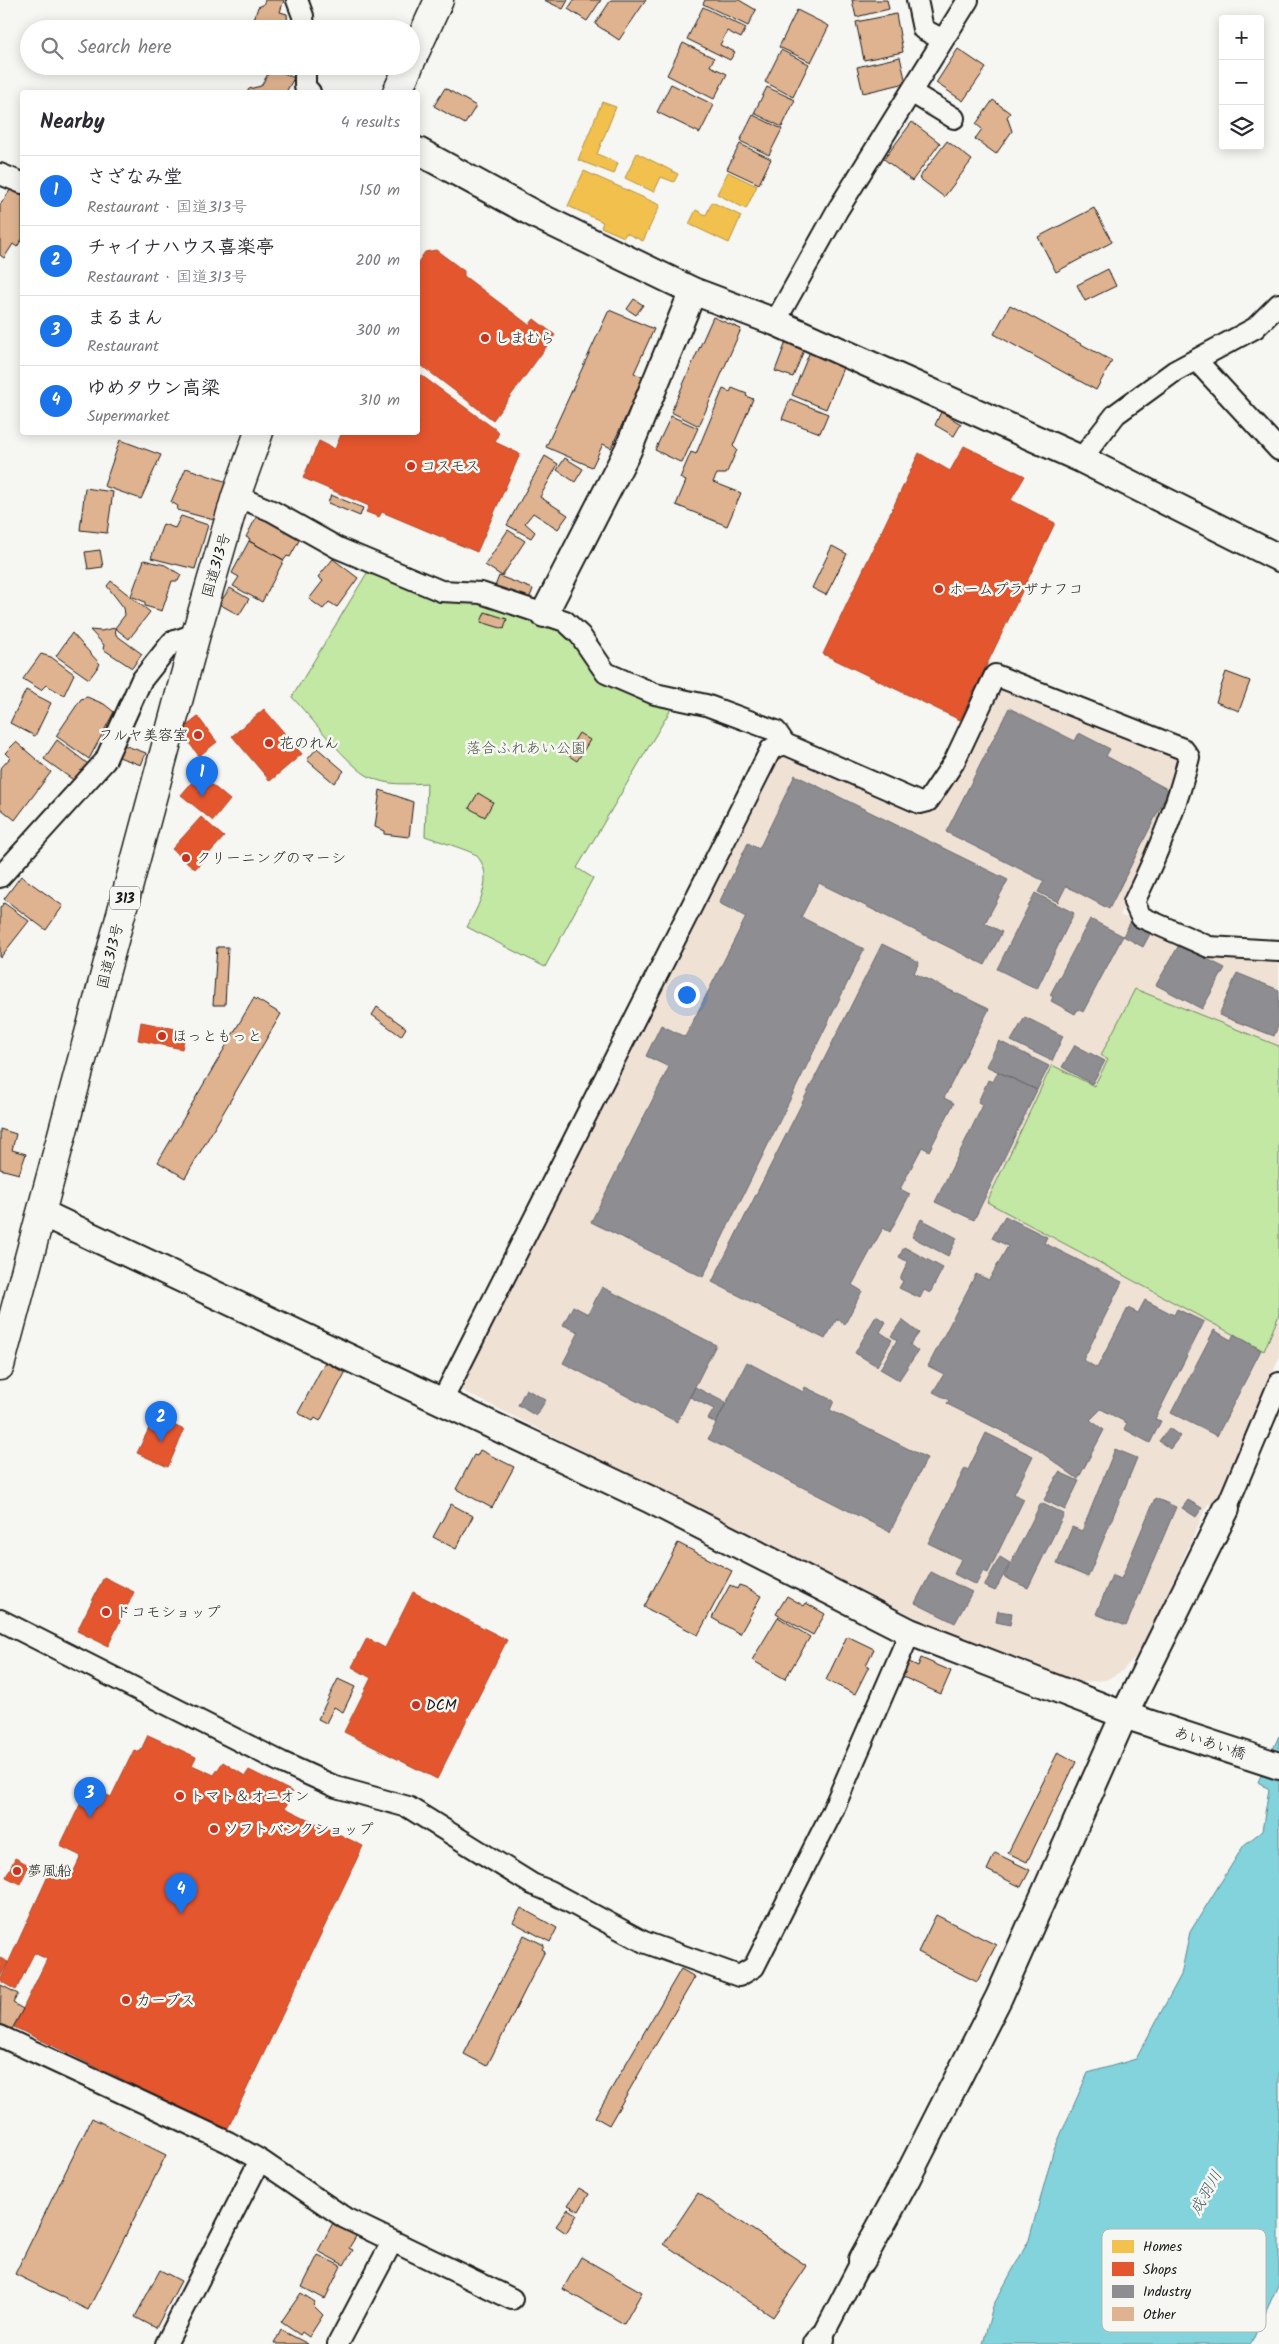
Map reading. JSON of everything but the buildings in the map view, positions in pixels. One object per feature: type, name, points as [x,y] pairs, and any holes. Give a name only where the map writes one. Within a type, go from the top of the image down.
[{"type":"highway","points":[[420,41],[439,0]]},
{"type":"highway","points":[[397,90],[404,75]]},
{"type":"highway","name":"国道313号","points":[[0,1366],[196,634],[236,496],[258,435]]},
{"type":"street","points":[[297,0],[303,20]]},
{"type":"street","points":[[917,0],[923,29],[944,40]]},
{"type":"street","points":[[775,322],[837,211],[968,0]]},
{"type":"street","points":[[304,75],[305,86],[308,90]]},
{"type":"street","points":[[911,92],[954,118]]},
{"type":"street","points":[[420,152],[538,216],[693,291],[775,322],[1081,459],[1279,558]]},
{"type":"street","points":[[0,174],[20,182]]},
{"type":"street","points":[[544,614],[628,450],[693,291]]},
{"type":"street","points":[[1081,459],[1116,414],[1175,371],[1255,328],[1279,304]]},
{"type":"street","points":[[1196,360],[1279,450]]},
{"type":"street","points":[[236,496],[272,511],[338,548],[441,591],[482,593],[565,621],[575,630],[606,673],[656,694],[706,705],[776,731],[785,744],[920,803],[928,801],[954,762],[995,675],[1183,749],[1189,757],[1181,790],[1157,856],[1134,902],[1141,917],[1209,948],[1279,951]]},
{"type":"street","points":[[0,877],[105,761],[141,681],[172,642],[196,634]]},
{"type":"street","points":[[442,1401],[771,749],[785,744]]},
{"type":"street","name":"あいあい橋","points":[[42,1213],[649,1499],[910,1632],[1133,1718],[1279,1766]]},
{"type":"street","points":[[819,2341],[907,2178],[999,1997],[1133,1718],[1226,1509],[1279,1383]]},
{"type":"street","points":[[0,1620],[336,1787],[408,1808],[532,1884],[549,1891],[644,1942],[739,1976],[754,1967],[795,1888],[832,1812],[910,1632]]},
{"type":"street","points":[[0,2036],[228,2142],[260,2160],[345,2218],[512,2299]]},
{"type":"street","points":[[166,2344],[260,2160]]},
{"type":"street","points":[[338,2344],[392,2242]]},
{"type":"shaded area","points":[[999,683],[1173,750],[1182,763],[1149,858],[1120,915],[1205,951],[1279,958],[1279,1358],[1215,1506],[1208,1504],[1142,1649],[1122,1671],[1106,1680],[1074,1683],[1010,1660],[925,1622],[457,1388],[769,762],[783,753],[927,813],[960,769]]},
{"type":"green space","name":"落合ふれあい公園","points":[[370,568],[558,625],[575,638],[600,673],[674,704],[577,868],[593,878],[545,967],[467,927],[480,901],[485,881],[485,872],[482,863],[476,855],[425,836],[427,783],[405,784],[384,782],[362,772],[341,752],[292,697]]},
{"type":"green space","points":[[1135,989],[1279,1046],[1279,1315],[1264,1351],[987,1202],[1052,1065],[1094,1086],[1108,1060],[1101,1055]]},
{"type":"water","name":"成羽川","points":[[1279,1736],[1279,2283],[1266,2311],[1266,2229],[1102,2229],[1102,2332],[1257,2332],[1251,2344],[983,2344],[993,2306],[1029,2240],[1053,2152],[1088,2073],[1136,2059],[1181,1975],[1190,1932],[1244,1845],[1262,1831],[1269,1789],[1258,1782]]},
{"type":"place","name":"しまむら","points":[[485,338]]},
{"type":"place","name":"コスモス","points":[[411,466]]},
{"type":"place","name":"ホームプラザナフコ","points":[[939,589]]},
{"type":"place","name":"フルヤ美容室","points":[[198,735]]},
{"type":"place","name":"花のれん","points":[[269,743]]},
{"type":"place","name":"さざなみ堂","points":[[202,797]]},
{"type":"place","name":"クリーニングのマーシ","points":[[186,858]]},
{"type":"place","name":"ほっともっと","points":[[162,1036]]},
{"type":"place","name":"チャイナハウス喜楽亭","points":[[161,1442]]},
{"type":"place","name":"ドコモショップ","points":[[106,1612]]},
{"type":"place","name":"DCM","points":[[416,1705]]},
{"type":"place","name":"トマト＆オニオン","points":[[180,1796]]},
{"type":"place","name":"まるまん","points":[[90,1818]]},
{"type":"place","name":"ソフトバンクショップ","points":[[214,1829]]},
{"type":"place","name":"夢風船","points":[[17,1871]]},
{"type":"place","name":"ゆめタウン高梁","points":[[181,1914]]},
{"type":"place","name":"カーブス","points":[[126,2000]]}]
